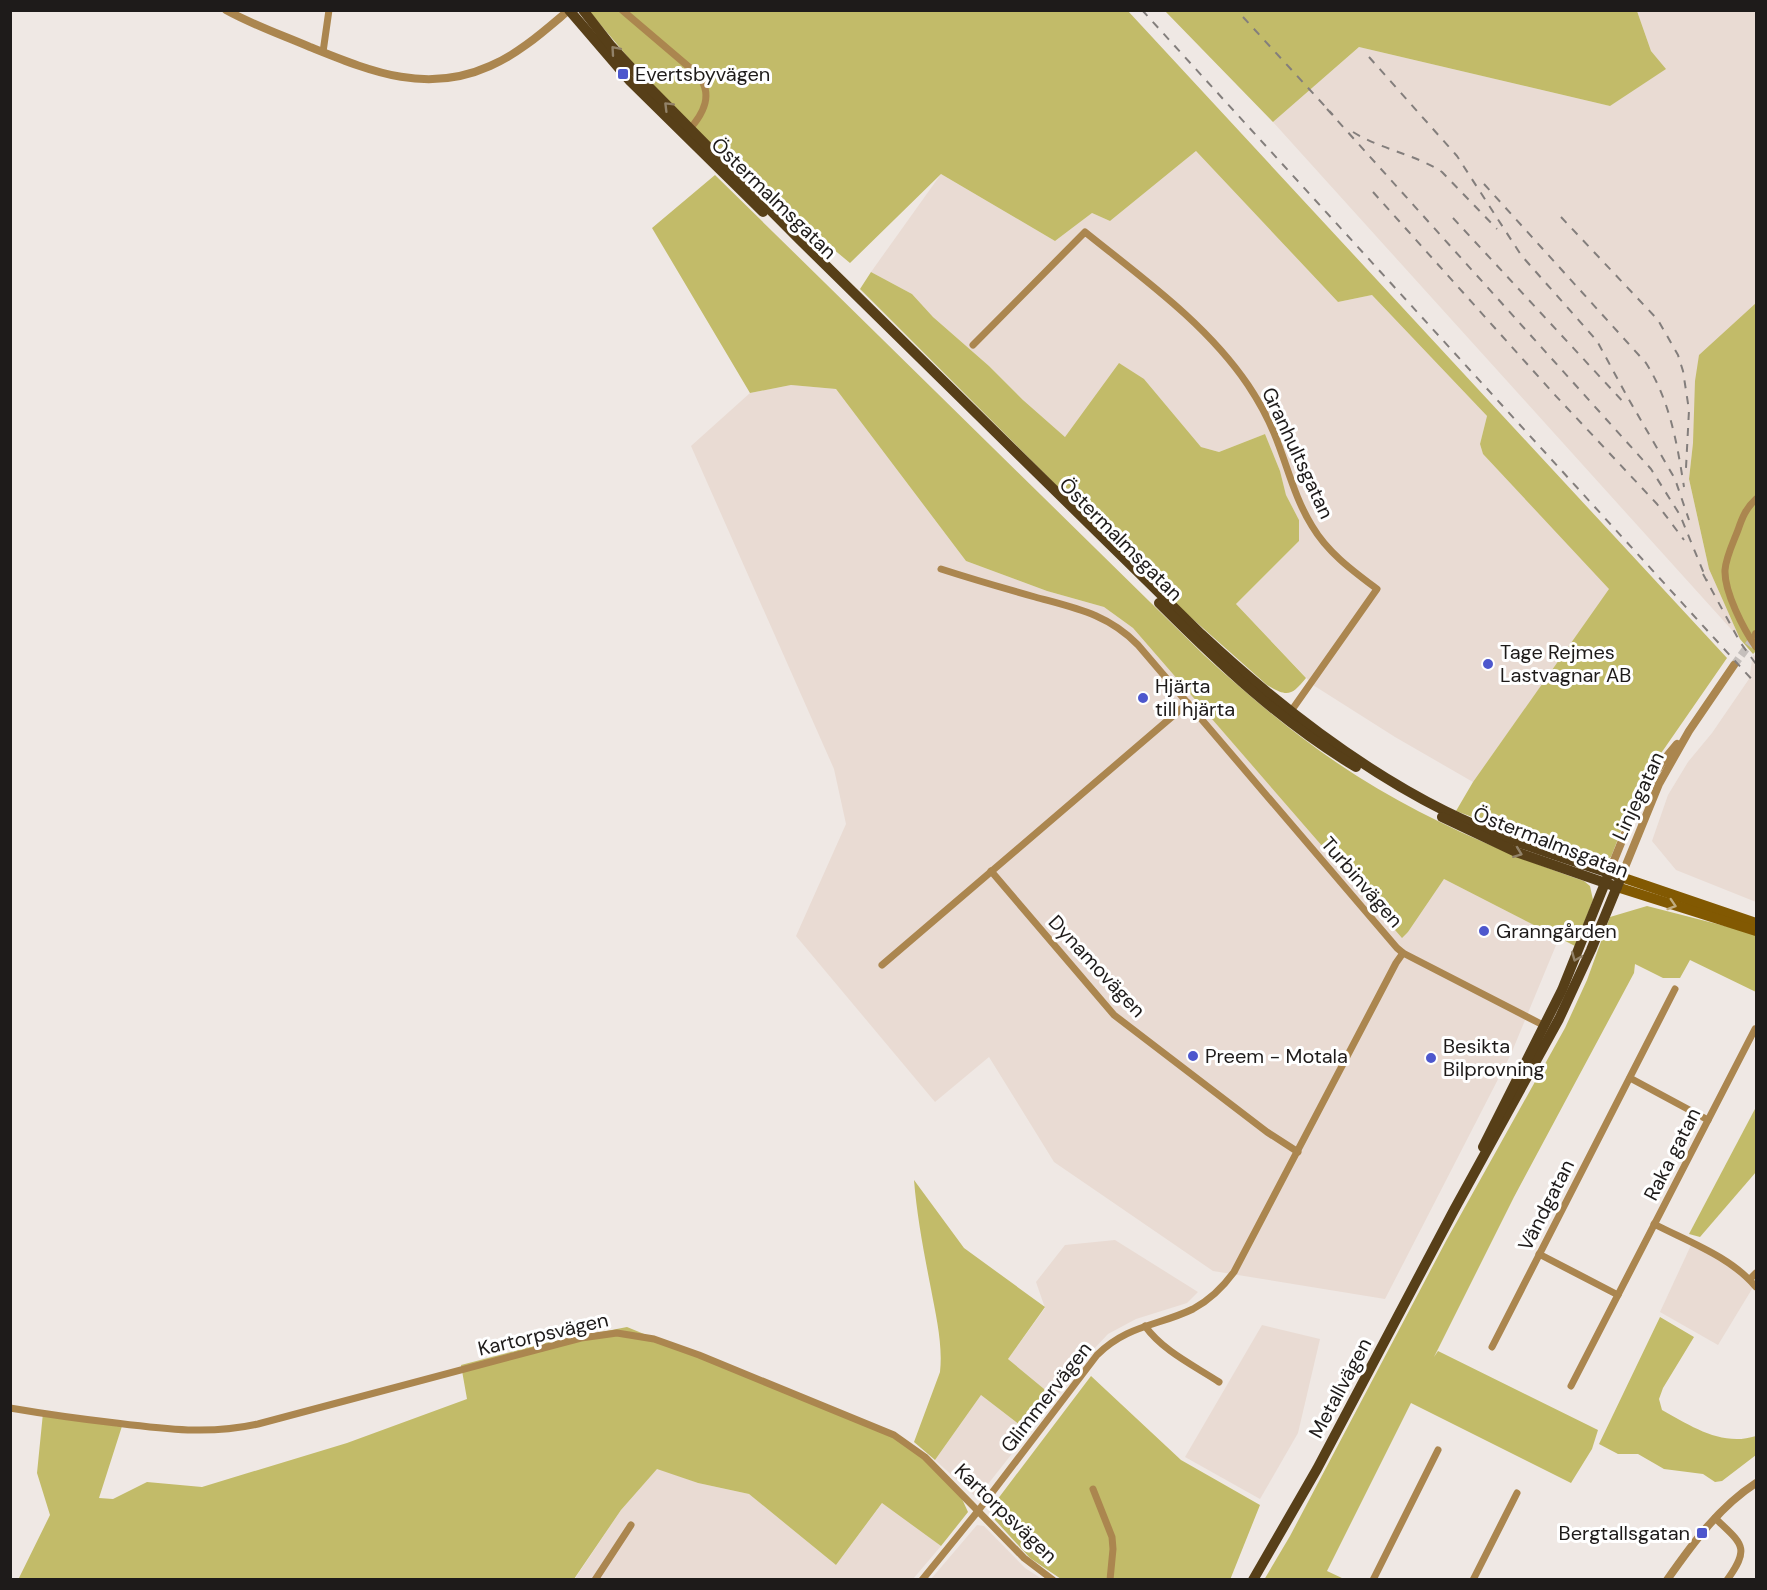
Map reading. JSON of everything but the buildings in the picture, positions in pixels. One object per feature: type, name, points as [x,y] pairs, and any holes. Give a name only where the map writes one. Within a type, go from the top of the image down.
[{"type":"main road","name":"Östermalmsgatan","points":[[569,10],[623,74],[799,239],[1288,716],[1376,773],[1446,812],[1613,880],[1756,931]]},
{"type":"main road","name":"Östermalmsgatan","points":[[583,10],[687,132]]},
{"type":"main road","name":"Östermalmsgatan","points":[[1613,880],[1756,923]]},
{"type":"main road","name":"Metallvägen","points":[[1253,1580],[1339,1429],[1549,1028],[1579,979],[1613,880]]},
{"type":"street","points":[[226,10],[365,69],[393,76],[427,79],[454,77],[480,70],[506,58],[530,42],[569,10]]},
{"type":"street","points":[[323,52],[329,10]]},
{"type":"street","points":[[622,10],[688,66],[703,82],[706,95],[705,107],[687,132]]},
{"type":"street","name":"Granhultsgatan","points":[[973,345],[1085,232],[1175,306],[1227,358],[1248,385],[1267,417],[1300,505],[1312,527],[1337,557],[1377,589],[1288,716]]},
{"type":"street","points":[[1756,499],[1746,509],[1727,561],[1725,576],[1728,592],[1756,647]]},
{"type":"street","name":"Turbinvägen","points":[[941,569],[1083,610],[1109,621],[1138,645],[1403,953],[1549,1028]]},
{"type":"street","name":"Linjegatan","points":[[1613,880],[1652,799],[1689,731],[1734,665]]},
{"type":"street","points":[[882,965],[1188,703]]},
{"type":"street","name":"Dynamovägen","points":[[991,871],[1114,1015],[1267,1132],[1298,1152]]},
{"type":"street","points":[[1298,1152],[1403,953]]},
{"type":"street","name":"Vändgatan","points":[[1492,1347],[1675,989]]},
{"type":"street","name":"Raka gatan","points":[[1570,1386],[1755,1029]]},
{"type":"street","points":[[1630,1078],[1708,1120]]},
{"type":"street","name":"Glimmervägen","points":[[922,1580],[978,1511],[1097,1355],[1120,1337],[1194,1308],[1207,1300],[1226,1282],[1242,1260],[1298,1152]]},
{"type":"street","points":[[1654,1224],[1725,1261],[1750,1279],[1756,1287]]},
{"type":"street","points":[[1539,1254],[1618,1295]]},
{"type":"street","points":[[1750,1279],[1756,1273]]},
{"type":"street","points":[[1145,1326],[1168,1350],[1219,1382]]},
{"type":"street","name":"Kartorpsvägen","points":[[10,1408],[55,1416],[157,1428],[220,1431],[258,1424],[581,1338],[628,1333],[654,1339],[699,1355],[894,1435],[925,1457],[1024,1558],[1053,1580]]},
{"type":"street","points":[[1373,1580],[1438,1450]]},
{"type":"street","points":[[1667,1580],[1715,1518],[1734,1498],[1756,1483]]},
{"type":"street","points":[[1093,1489],[1112,1537],[1110,1580]]},
{"type":"street","points":[[1473,1580],[1517,1493]]},
{"type":"street","points":[[1715,1518],[1738,1542],[1742,1551],[1739,1563],[1727,1580]]},
{"type":"street","points":[[595,1580],[631,1525]]},
{"type":"shaded area","points":[[589,11],[1128,11],[1727,658],[1646,775],[1633,800],[1611,857],[1600,863],[1593,862],[1456,811],[1473,782],[1609,589],[1483,454],[1480,444],[1487,416],[1372,295],[1338,302],[1196,151],[1110,221],[1092,213],[1055,241],[941,174],[850,263],[731,164],[649,82]]},
{"type":"shaded area","points":[[1165,11],[1637,11],[1651,51],[1666,69],[1610,106],[1359,47],[1273,122]]},
{"type":"shaded area","points":[[1637,11],[1756,11],[1756,303],[1693,443],[1689,479],[1709,569],[1740,639],[1273,122],[1359,47],[1610,106],[1665,69],[1651,51]]},
{"type":"shaded area","points":[[1196,151],[1338,302],[1372,295],[1487,416],[1480,444],[1483,454],[1610,589],[1473,782],[1395,737],[1313,685],[1236,604],[1299,541],[1299,520],[1286,495],[1280,471],[1265,434],[1219,452],[1201,447],[1144,379],[1065,437],[933,317],[912,294],[871,272],[941,174],[1055,241],[1092,213],[1110,221]]},
{"type":"shaded area","points":[[715,175],[1204,655],[1278,719],[1337,763],[1412,808],[1525,860],[1584,881],[1590,886],[1593,900],[1575,946],[1444,879],[1402,938],[1133,628],[1104,607],[1047,591],[966,561],[836,389],[791,385],[750,393],[652,228]]},
{"type":"shaded area","points":[[871,272],[912,294],[933,317],[1065,437],[1119,363],[1144,379],[1201,447],[1219,452],[1265,434],[1280,471],[1286,495],[1299,520],[1299,541],[1236,604],[1306,678],[1297,688],[1285,693],[1267,685],[1169,598],[860,289]]},
{"type":"shaded area","points":[[1756,303],[1756,651],[1753,654],[1740,639],[1709,569],[1689,479],[1695,381],[1699,355]]},
{"type":"shaded area","points":[[791,385],[836,389],[966,561],[1047,591],[1104,607],[1133,628],[1402,937],[1408,932],[1444,879],[1559,938],[1511,1054],[1385,1299],[1213,1271],[1054,1162],[989,1057],[935,1102],[796,936],[846,824],[834,769],[691,446],[750,393]]},
{"type":"shaded area","points":[[1753,654],[1756,658],[1756,902],[1676,870],[1652,841],[1668,795],[1688,762],[1712,733],[1749,679]]},
{"type":"shaded area","points":[[1647,906],[1756,934],[1756,992],[1690,960],[1680,978],[1663,978],[1635,964],[1634,973],[1514,1197],[1434,1357],[1438,1351],[1598,1430],[1592,1449],[1571,1483],[1411,1403],[1327,1571],[1344,1579],[1264,1580],[1290,1536],[1446,1241],[1565,1028],[1587,980],[1610,917]]},
{"type":"shaded area","points":[[1756,1107],[1756,1172],[1700,1237],[1689,1234]]},
{"type":"shaded area","points":[[914,1180],[964,1248],[1045,1307],[1008,1359],[1055,1398],[1029,1432],[981,1395],[935,1460],[914,1442],[940,1372],[941,1351]]},
{"type":"shaded area","points":[[1115,1240],[1198,1292],[1187,1303],[1136,1319],[1108,1334],[1055,1398],[1008,1359],[1045,1308],[1036,1282],[1065,1245]]},
{"type":"shaded area","points":[[1692,1243],[1755,1284],[1718,1345],[1660,1312]]},
{"type":"shaded area","points":[[1660,1317],[1694,1337],[1663,1388],[1659,1399],[1662,1410],[1719,1437],[1743,1439],[1756,1436],[1756,1455],[1722,1481],[1715,1482],[1703,1474],[1664,1469],[1638,1454],[1618,1454],[1599,1444]]},
{"type":"shaded area","points":[[1262,1325],[1320,1339],[1298,1433],[1260,1499],[1185,1457]]},
{"type":"shaded area","points":[[627,1327],[910,1443],[957,1488],[968,1512],[941,1546],[882,1503],[836,1565],[749,1494],[698,1483],[657,1469],[621,1510],[574,1579],[18,1580],[50,1515],[37,1473],[43,1413],[123,1423],[99,1498],[113,1499],[147,1482],[202,1487],[347,1443],[467,1399],[461,1365],[545,1343]]},
{"type":"shaded area","points":[[1091,1376],[1181,1460],[1260,1505],[1230,1580],[1061,1579],[1030,1558],[995,1520],[991,1508]]},
{"type":"shaded area","points":[[981,1395],[1029,1432],[977,1498],[935,1460]]},
{"type":"shaded area","points":[[657,1468],[698,1483],[749,1494],[836,1565],[883,1502],[941,1546],[913,1579],[574,1580],[621,1510]]},
{"type":"shaded area","points":[[977,1525],[984,1526],[1025,1568],[1042,1579],[931,1579]]},
{"type":"tunnel","points":[[1734,665],[1756,635]]},
{"type":"railway","points":[[1142,10],[1756,684]]},
{"type":"railway","points":[[1243,17],[1333,115]]},
{"type":"railway","points":[[1369,57],[1457,156],[1521,255],[1597,341],[1675,479],[1689,520]]},
{"type":"railway","points":[[1327,109],[1651,469],[1680,515],[1707,581]]},
{"type":"railway","points":[[1353,132],[1442,172],[1497,229]]},
{"type":"railway","points":[[1484,184],[1646,363],[1667,407],[1684,487]]},
{"type":"railway","points":[[1373,192],[1554,394],[1657,504],[1684,540]]},
{"type":"railway","points":[[1561,217],[1658,320],[1678,355],[1689,410],[1686,468]]},
{"type":"railway","points":[[1453,218],[1626,405]]},
{"type":"railway","points":[[1703,574],[1740,642],[1756,664]]},
{"type":"place","name":"Evertsbyvägen","points":[[623,74]]},
{"type":"place","name":"Tage Rejmes Lastvagnar AB","points":[[1488,664]]},
{"type":"place","name":"Hjärta till hjärta","points":[[1143,698]]},
{"type":"place","name":"Granngården","points":[[1484,931]]},
{"type":"place","name":"Preem - Motala","points":[[1193,1056]]},
{"type":"place","name":"Besikta Bilprovning","points":[[1431,1058]]},
{"type":"place","name":"Bergtallsgatan","points":[[1702,1533]]}]
